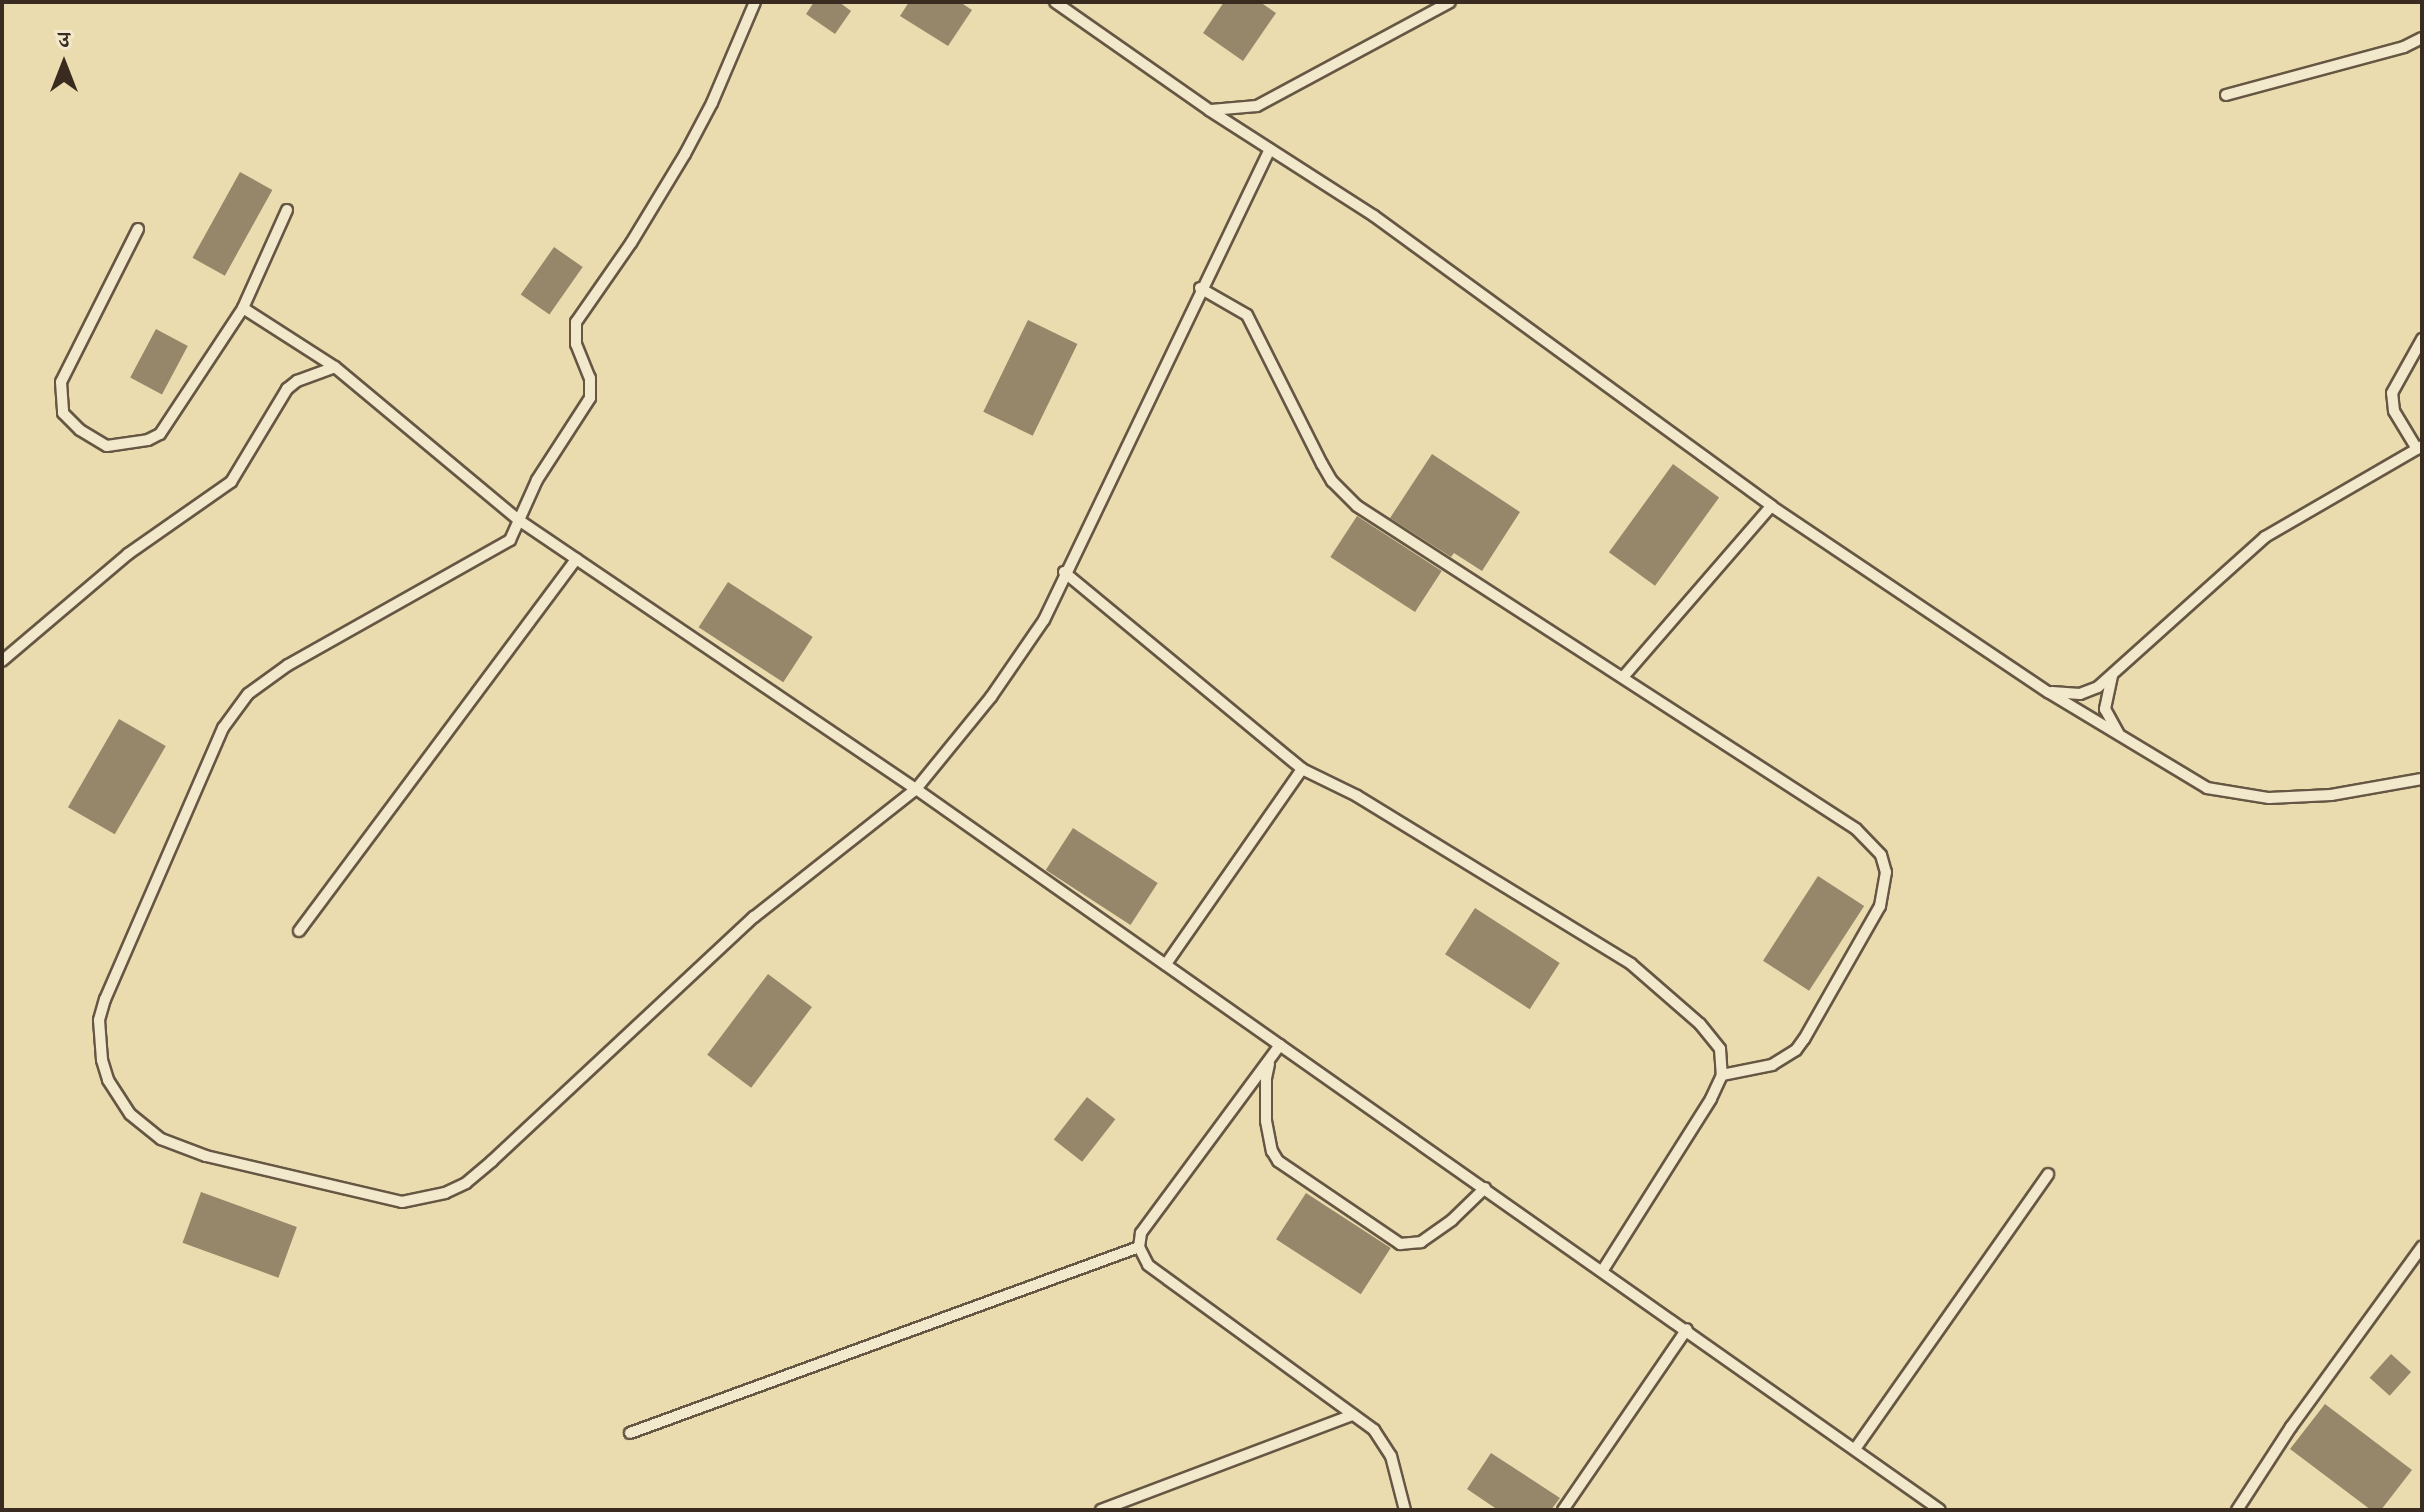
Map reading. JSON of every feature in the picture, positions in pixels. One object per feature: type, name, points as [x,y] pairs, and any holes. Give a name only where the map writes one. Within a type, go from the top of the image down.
[{"type":"lane","points":[[755,2],[712,103],[685,154],[631,243],[576,322],[576,344],[590,378],[590,398],[537,480],[520,521],[502,546],[288,665],[248,694],[223,728],[105,999],[99,1020],[102,1060],[108,1080],[130,1114],[161,1139],[206,1156],[402,1202],[445,1193],[466,1183],[492,1161],[754,917],[916,789],[1021,657],[1044,620],[1200,288],[1270,149]]},
{"type":"lane","points":[[1055,2],[1209,110],[1374,216],[1771,506],[2048,692],[2207,788],[2269,798],[2331,795],[2422,779]]},
{"type":"lane","points":[[1209,110],[1257,106],[1450,2]]},
{"type":"lane","points":[[2226,95],[2404,47],[2422,38]]},
{"type":"lane","points":[[138,229],[61,382],[63,413],[80,430],[107,446],[148,440],[160,434],[243,308],[287,210]]},
{"type":"lane","points":[[1200,288],[1247,315],[1322,464],[1332,481],[1357,506],[1516,613],[1624,676],[1856,829],[1875,846],[1885,863],[1886,881],[1880,906],[1796,1050],[1772,1065],[1722,1075]]},
{"type":"lane","points":[[243,308],[335,367],[520,521],[916,789],[1940,1510]]},
{"type":"lane","points":[[2048,692],[2091,692],[2265,537],[2420,448],[2394,411],[2392,393],[2422,339]]},
{"type":"lane","points":[[2,661],[128,554],[231,482],[287,389],[297,381],[335,367]]},
{"type":"lane","points":[[1624,676],[1771,506]]},
{"type":"lane","points":[[299,931],[576,559]]},
{"type":"lane","points":[[1064,572],[1302,769],[1357,796],[1631,964],[1700,1024],[1720,1049],[1722,1075],[1711,1099],[1603,1270]]},
{"type":"lane","points":[[2112,676],[2105,709],[2121,738]]},
{"type":"lane","points":[[1166,964],[1302,769]]},
{"type":"lane","points":[[1280,1045],[1266,1078],[1266,1121],[1272,1151],[1286,1169],[1403,1245],[1421,1242],[1452,1220],[1485,1188]]},
{"type":"lane","points":[[1280,1045],[1141,1233],[1139,1247],[1148,1265],[1374,1430],[1391,1456],[1405,1510]]},
{"type":"lane","points":[[1855,1449],[2048,1174]]},
{"type":"lane","points":[[630,1433],[1139,1247]]},
{"type":"lane","points":[[2237,1510],[2291,1427],[2422,1247]]},
{"type":"lane","points":[[1563,1510],[1687,1329]]},
{"type":"lane","points":[[1101,1510],[1353,1415]]},
{"type":"building","points":[[814,2],[839,2],[851,11],[835,34],[806,14]]},
{"type":"building","points":[[909,2],[960,2],[972,10],[948,46],[900,16]]},
{"type":"building","points":[[1224,2],[1260,2],[1276,13],[1243,61],[1203,33]]},
{"type":"building","points":[[240,172],[272,190],[225,276],[192,258]]},
{"type":"building","points":[[554,247],[583,267],[549,315],[521,295]]},
{"type":"building","points":[[1028,320],[1077,344],[1033,436],[983,412]]},
{"type":"building","points":[[156,329],[188,346],[162,394],[130,378]]},
{"type":"building","points":[[1432,454],[1520,512],[1482,571],[1454,553],[1451,557],[1390,518]]},
{"type":"building","points":[[1673,464],[1719,498],[1655,586],[1609,552]]},
{"type":"building","points":[[1357,516],[1442,571],[1415,612],[1330,557]]},
{"type":"building","points":[[728,582],[813,637],[783,682],[699,627]]},
{"type":"building","points":[[119,719],[166,746],[115,834],[68,807]]},
{"type":"building","points":[[1073,828],[1158,883],[1130,925],[1046,870]]},
{"type":"building","points":[[1818,876],[1864,906],[1809,991],[1763,961]]},
{"type":"building","points":[[1475,908],[1560,963],[1530,1009],[1445,954]]},
{"type":"building","points":[[768,974],[812,1007],[751,1088],[707,1055]]},
{"type":"building","points":[[1087,1097],[1115,1119],[1082,1162],[1054,1140]]},
{"type":"building","points":[[201,1192],[297,1227],[278,1278],[183,1243]]},
{"type":"building","points":[[1306,1193],[1391,1248],[1361,1294],[1276,1239]]},
{"type":"building","points":[[2391,1354],[2411,1372],[2390,1396],[2370,1378]]},
{"type":"building","points":[[2325,1404],[2412,1470],[2381,1510],[2371,1510],[2290,1449]]},
{"type":"building","points":[[1491,1453],[1560,1498],[1551,1510],[1498,1510],[1467,1489]]}]
